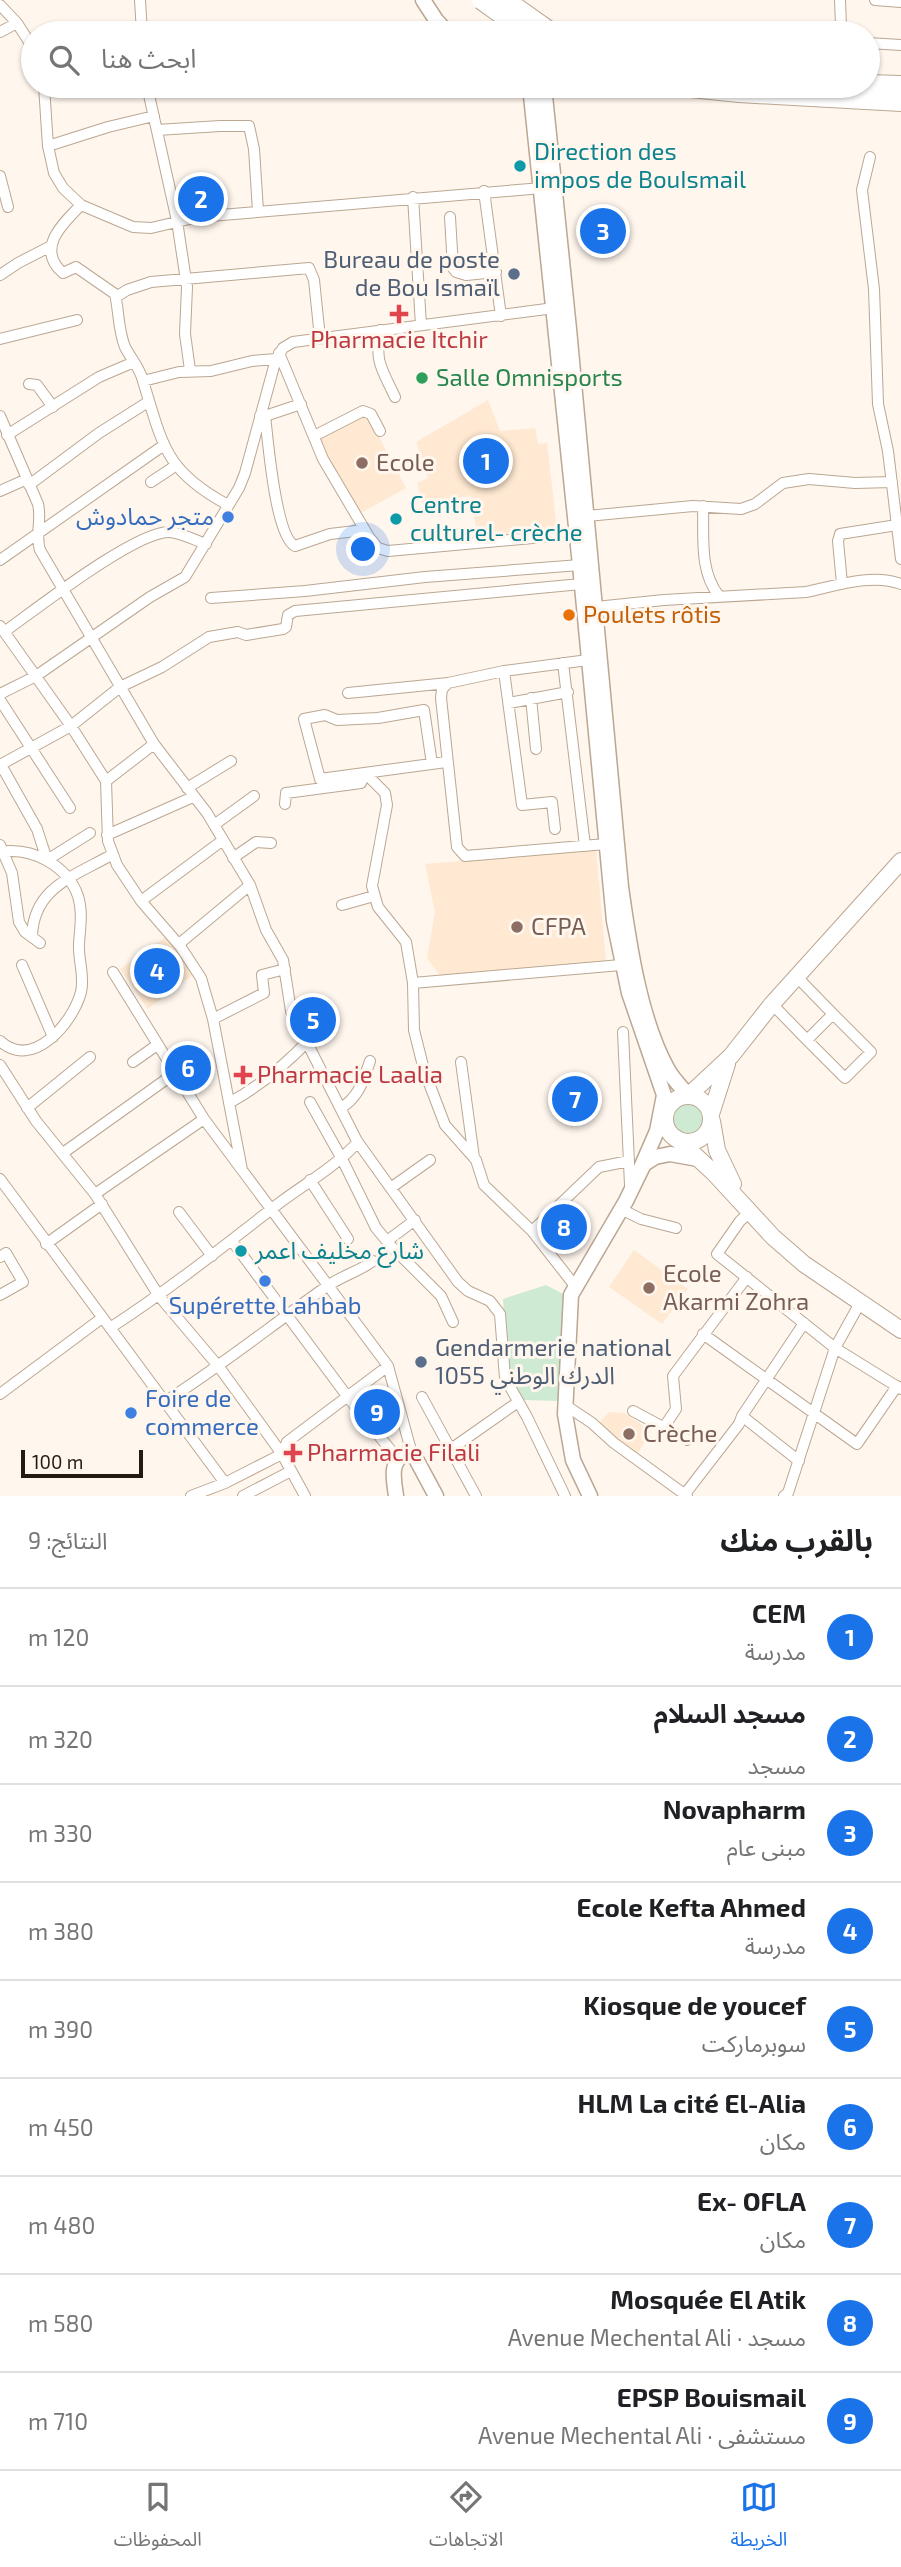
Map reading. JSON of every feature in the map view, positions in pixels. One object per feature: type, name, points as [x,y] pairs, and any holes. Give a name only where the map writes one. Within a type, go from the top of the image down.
[{"type":"highway","points":[[481,0],[510,21]]},
{"type":"highway","points":[[506,0],[532,21]]},
{"type":"highway","points":[[880,84],[901,85]]},
{"type":"highway","points":[[826,98],[901,102]]},
{"type":"main road","points":[[424,0],[437,21]]},
{"type":"main road","points":[[513,0],[517,21]]},
{"type":"main road","points":[[527,0],[539,21]]},
{"type":"main road","points":[[531,98],[606,844],[621,965],[633,1009],[664,1095],[667,1128],[679,1146],[698,1159],[804,1264],[901,1330]]},
{"type":"main road","points":[[545,98],[621,887],[628,931],[640,989],[658,1048],[670,1074],[689,1095],[705,1102],[723,1166],[749,1212]]},
{"type":"main road","points":[[590,1496],[573,1461],[565,1405],[570,1300],[575,1286],[621,1209],[671,1104],[681,1096],[689,1095],[731,1056],[772,1004],[901,860]]},
{"type":"main road","points":[[633,1185],[646,1162],[701,1138],[710,1128],[723,1072],[731,1056]]},
{"type":"main road","points":[[657,1131],[664,1095]]},
{"type":"main road","points":[[396,1496],[394,1469],[404,1456],[419,1462],[436,1496]]},
{"type":"street","points":[[140,0],[141,21]]},
{"type":"street","points":[[840,0],[841,21]]},
{"type":"street","points":[[875,0],[901,2]]},
{"type":"street","points":[[0,5],[21,29]]},
{"type":"street","points":[[0,32],[17,23]]},
{"type":"street","points":[[880,44],[901,45]]},
{"type":"street","points":[[45,98],[48,146],[58,181],[81,205],[134,227],[151,228],[177,221],[258,211],[542,188]]},
{"type":"street","points":[[150,98],[177,221],[186,279],[185,334],[190,370]]},
{"type":"street","points":[[48,146],[154,116]]},
{"type":"street","points":[[157,130],[249,127],[254,149],[258,211]]},
{"type":"street","points":[[870,157],[862,190],[874,289],[878,404],[892,482],[901,559]]},
{"type":"street","points":[[0,176],[8,207]]},
{"type":"street","points":[[484,191],[500,316]]},
{"type":"street","points":[[413,197],[421,325]]},
{"type":"street","points":[[0,275],[51,246],[59,227],[81,205]]},
{"type":"street","points":[[450,217],[453,268],[456,272],[466,275],[496,272]]},
{"type":"street","points":[[51,246],[61,272],[66,273],[76,267],[113,291],[125,347],[143,381],[148,402],[175,466],[198,488],[228,505]]},
{"type":"street","points":[[116,297],[150,282],[309,268],[314,279],[320,338]]},
{"type":"street","points":[[0,694],[36,676],[150,597],[185,578],[245,473],[278,356],[283,348],[293,342],[320,338],[554,308]]},
{"type":"street","points":[[0,339],[77,320]]},
{"type":"street","points":[[380,330],[378,361],[395,397]]},
{"type":"street","points":[[143,381],[190,370],[211,371],[278,356]]},
{"type":"street","points":[[278,356],[323,459],[364,530],[378,548],[387,551],[577,534]]},
{"type":"street","points":[[7,435],[99,377],[134,362]]},
{"type":"street","points":[[29,384],[37,385],[53,407]]},
{"type":"street","points":[[0,491],[28,482],[148,402]]},
{"type":"street","points":[[262,416],[301,404]]},
{"type":"street","points":[[314,436],[363,411],[371,414],[380,431]]},
{"type":"street","points":[[0,416],[38,504],[40,550],[154,744],[214,825],[250,885],[266,930],[283,960],[289,1004],[358,1142],[458,1282],[490,1301],[500,1314],[505,1376],[565,1496]]},
{"type":"street","points":[[262,416],[271,478],[282,525],[290,543],[295,546],[330,534],[364,530]]},
{"type":"street","points":[[0,560],[164,444]]},
{"type":"street","points":[[151,482],[175,466]]},
{"type":"street","points":[[587,516],[703,506],[741,509],[755,504],[783,483],[809,480],[892,482]]},
{"type":"street","points":[[703,506],[705,568],[710,583],[719,596]]},
{"type":"street","points":[[842,584],[838,541],[840,534],[897,525]]},
{"type":"street","points":[[206,544],[169,532],[150,536],[99,564],[64,590],[2,629],[106,780],[107,835],[117,865],[201,978],[213,1019],[242,1170]]},
{"type":"street","points":[[211,598],[580,565]]},
{"type":"street","points":[[596,607],[719,596],[806,592],[842,584],[882,580],[901,584]]},
{"type":"street","points":[[47,860],[37,829],[0,765],[71,726],[120,687],[162,667],[209,637],[283,629],[286,627],[288,615],[295,611],[582,584]]},
{"type":"street","points":[[348,693],[448,684],[504,671],[588,660]]},
{"type":"street","points":[[563,663],[585,846]]},
{"type":"street","points":[[504,671],[522,806],[552,802],[555,829]]},
{"type":"street","points":[[448,684],[442,689],[441,698],[446,762],[457,847],[465,856],[606,844]]},
{"type":"street","points":[[509,703],[568,692]]},
{"type":"street","points":[[531,698],[536,749]]},
{"type":"street","points":[[0,700],[70,808]]},
{"type":"street","points":[[432,764],[424,710],[378,718],[337,720],[325,715],[304,719],[320,779],[432,764],[446,762]]},
{"type":"street","points":[[106,780],[154,744]]},
{"type":"street","points":[[107,835],[190,793],[231,761]]},
{"type":"street","points":[[285,804],[286,793],[361,783],[365,773]]},
{"type":"street","points":[[365,773],[385,793],[387,805],[381,847],[373,875],[374,896],[378,907],[406,942],[413,983],[414,1030],[424,1070],[445,1125],[474,1158]]},
{"type":"street","points":[[214,825],[254,796]]},
{"type":"street","points":[[47,860],[90,833]]},
{"type":"street","points":[[142,901],[223,840]]},
{"type":"street","points":[[233,858],[256,842],[271,843]]},
{"type":"street","points":[[0,1041],[14,1051],[25,1051],[53,1037],[64,1026],[73,1010],[81,994],[83,982],[78,945],[82,922],[78,897],[70,879],[47,860],[21,852],[1,850]]},
{"type":"street","points":[[1,850],[12,873],[19,922],[25,932],[36,940],[33,917],[50,890],[113,854]]},
{"type":"street","points":[[178,944],[250,885]]},
{"type":"street","points":[[342,905],[374,896]]},
{"type":"street","points":[[22,965],[53,1037]]},
{"type":"street","points":[[413,983],[621,965]]},
{"type":"street","points":[[213,1019],[264,993],[262,975],[285,969]]},
{"type":"street","points":[[113,972],[204,1119],[388,1366],[404,1456]]},
{"type":"street","points":[[772,1004],[845,1078],[871,1052],[797,977]]},
{"type":"street","points":[[807,1040],[833,1014]]},
{"type":"street","points":[[623,1032],[629,1161],[633,1185]]},
{"type":"street","points":[[229,1103],[268,1079],[308,1041]]},
{"type":"street","points":[[133,1062],[157,1045]]},
{"type":"street","points":[[27,1108],[90,1057]]},
{"type":"street","points":[[341,1108],[358,1094],[370,1062]]},
{"type":"street","points":[[461,1062],[474,1158],[484,1185],[532,1231],[575,1286]]},
{"type":"street","points":[[0,1065],[27,1108],[102,1204],[159,1296],[219,1367],[282,1454],[304,1496]]},
{"type":"street","points":[[62,1153],[175,1073]]},
{"type":"street","points":[[310,1102],[376,1228],[441,1296],[453,1322]]},
{"type":"street","points":[[95,1194],[204,1119]]},
{"type":"street","points":[[110,1328],[159,1296],[310,1180],[342,1160],[358,1142]]},
{"type":"street","points":[[392,1188],[430,1160]]},
{"type":"street","points":[[532,1231],[600,1167],[629,1161]]},
{"type":"street","points":[[0,1179],[225,1483]]},
{"type":"street","points":[[310,1180],[348,1239]]},
{"type":"street","points":[[46,1244],[102,1204]]},
{"type":"street","points":[[621,1209],[641,1219],[676,1228]]},
{"type":"street","points":[[179,1212],[212,1256]]},
{"type":"street","points":[[703,1334],[857,1444],[899,1387],[835,1348],[717,1254],[749,1212]]},
{"type":"street","points":[[387,1241],[415,1220]]},
{"type":"street","points":[[232,1241],[347,1396],[404,1456]]},
{"type":"street","points":[[0,1257],[6,1253],[23,1282],[0,1295]]},
{"type":"street","points":[[166,1401],[219,1367],[329,1284],[362,1270],[373,1261]]},
{"type":"street","points":[[664,1427],[676,1409],[673,1376],[747,1277]]},
{"type":"street","points":[[480,1297],[480,1311]]},
{"type":"street","points":[[784,1496],[788,1493],[835,1348],[860,1303]]},
{"type":"street","points":[[0,1394],[102,1318]]},
{"type":"street","points":[[565,1405],[686,1495],[739,1424],[804,1323]]},
{"type":"street","points":[[191,1496],[207,1493],[282,1454],[287,1442],[388,1366]]},
{"type":"street","points":[[422,1397],[476,1496]]},
{"type":"street","points":[[451,1449],[519,1402]]},
{"type":"street","points":[[632,1411],[687,1440]]},
{"type":"street","points":[[742,1416],[799,1461]]},
{"type":"street","points":[[243,1496],[291,1471]]},
{"type":"shaded area","points":[[488,400],[500,431],[535,428],[538,444],[547,443],[557,530],[484,537],[482,534],[477,535],[471,496],[422,502],[417,483],[428,478],[416,442]]},
{"type":"shaded area","name":"Ecole","points":[[361,414],[368,416],[406,488],[359,514],[317,438]]},
{"type":"shaded area","name":"CFPA","points":[[596,849],[606,961],[440,976],[427,958],[435,912],[425,864]]},
{"type":"shaded area","points":[[167,936],[194,974],[148,1009],[120,969]]},
{"type":"shaded area","name":"Ecole Akarmi Zohra","points":[[634,1250],[688,1289],[662,1324],[609,1287]]},
{"type":"shaded area","name":"Crèche","points":[[609,1412],[624,1413],[651,1431],[637,1455],[611,1436],[600,1422]]},
{"type":"green space","points":[[688,1102],[700,1107],[705,1119],[700,1131],[688,1136],[676,1131],[671,1119],[676,1107]]},
{"type":"green space","points":[[546,1285],[567,1296],[559,1401],[523,1400],[508,1374],[503,1299]]},
{"type":"place","name":"Direction des impos de BouIsmail","points":[[520,166]]},
{"type":"place","name":"مسجد السلام","points":[[201,199]]},
{"type":"place","name":"Novapharm","points":[[603,231]]},
{"type":"place","name":"Bureau de poste de Bou Ismaïl","points":[[514,274]]},
{"type":"place","name":"Pharmacie Itchir","points":[[399,314]]},
{"type":"place","name":"Salle Omnisports","points":[[422,378]]},
{"type":"place","name":"CEM","points":[[486,461]]},
{"type":"place","name":"Ecole","points":[[362,463]]},
{"type":"place","name":"متجر حمادوش","points":[[228,517]]},
{"type":"place","name":"Centre culturel- crèche","points":[[396,519]]},
{"type":"place","name":"Poulets rôtis","points":[[569,615]]},
{"type":"place","name":"CFPA","points":[[517,927]]},
{"type":"place","name":"Ecole Kefta Ahmed","points":[[157,971]]},
{"type":"place","name":"Kiosque de youcef","points":[[313,1020]]},
{"type":"place","name":"HLM La cité El-Alia","points":[[188,1068]]},
{"type":"place","name":"Pharmacie Laalia","points":[[243,1075]]},
{"type":"place","name":"Ex- OFLA","points":[[575,1099]]},
{"type":"place","name":"Mosquée El Atik","points":[[564,1227]]},
{"type":"place","name":"شارع مخليف اعمر","points":[[241,1251]]},
{"type":"place","name":"Supérette Lahbab","points":[[265,1281]]},
{"type":"place","name":"Ecole Akarmi Zohra","points":[[649,1288]]},
{"type":"place","name":"Gendarmerie national 1055 الدرك الوطني","points":[[421,1362]]},
{"type":"place","name":"EPSP Bouismail","points":[[377,1412]]},
{"type":"place","name":"Foire de commerce","points":[[131,1413]]},
{"type":"place","name":"Crèche","points":[[629,1434]]},
{"type":"place","name":"Pharmacie Filali","points":[[293,1453]]}]
